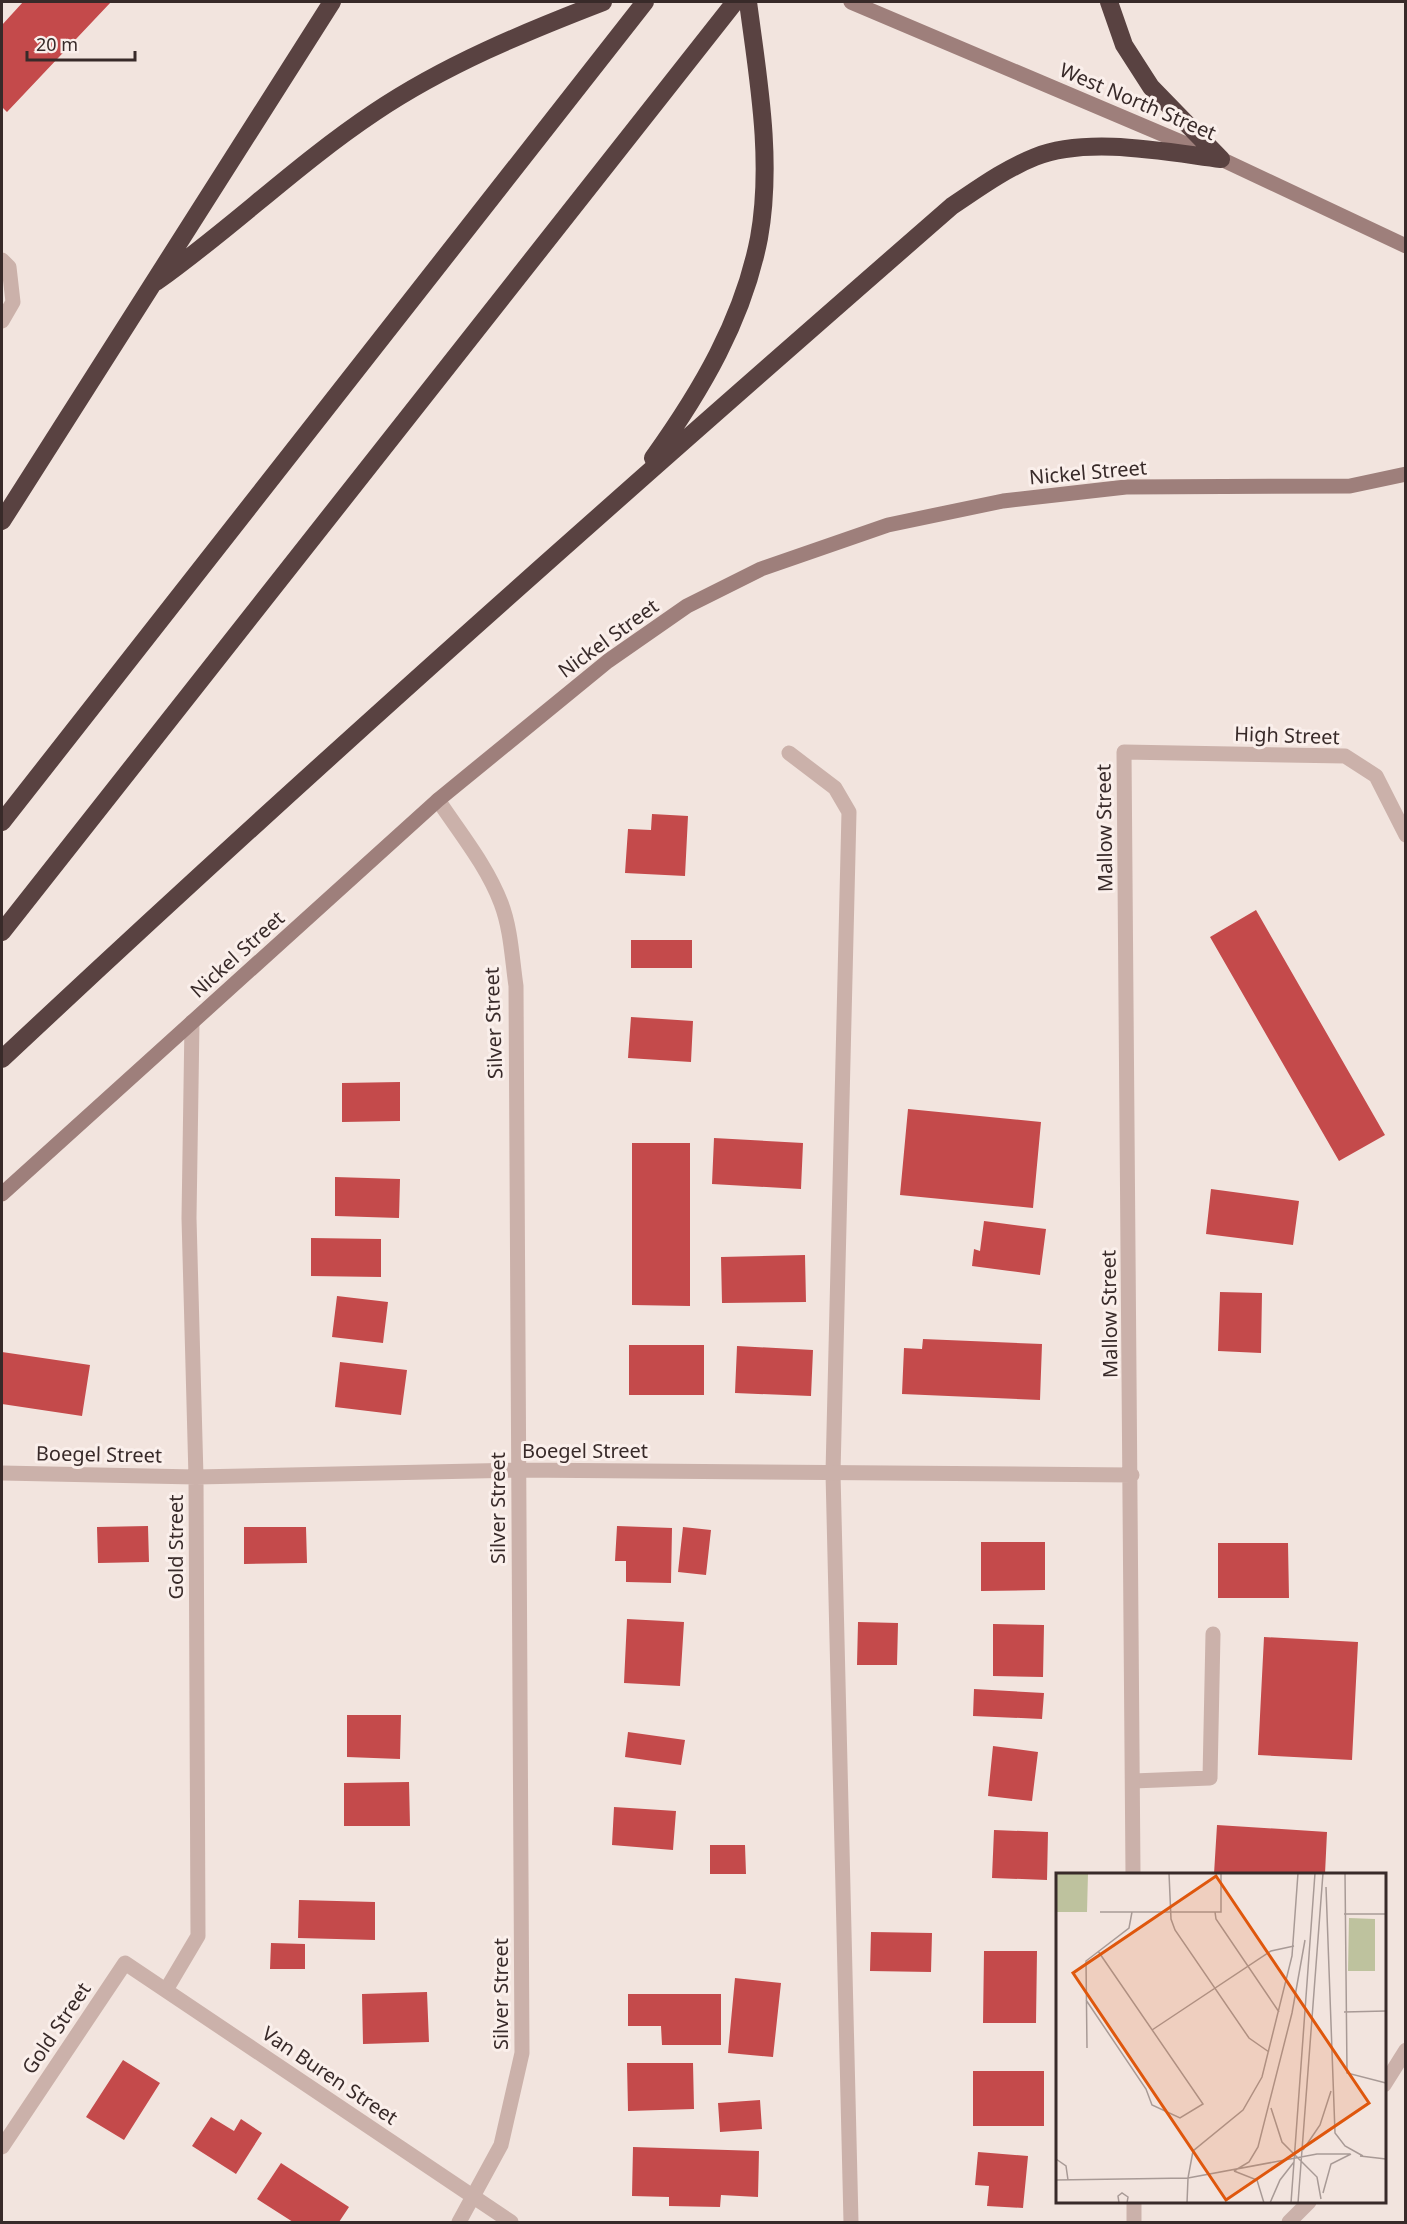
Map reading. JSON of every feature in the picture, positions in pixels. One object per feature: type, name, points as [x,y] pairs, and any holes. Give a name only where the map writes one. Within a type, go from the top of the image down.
[{"type":"highway","points":[[2,520],[332,2]]},
{"type":"highway","points":[[150,287],[200,251],[297,168],[375,112],[435,76],[519,35],[603,2]]},
{"type":"highway","points":[[2,822],[645,2]]},
{"type":"highway","points":[[2,932],[735,2]]},
{"type":"highway","points":[[634,484],[691,405],[725,341],[750,272],[759,237],[763,198],[764,136],[748,2]]},
{"type":"highway","points":[[1109,2],[1124,45],[1151,87],[1221,159]]},
{"type":"highway","points":[[2,1059],[111,957],[634,484],[952,207],[990,180],[1036,157],[1076,149],[1128,148],[1221,159]]},
{"type":"main road","name":"West North Street","points":[[851,2],[1221,159],[1406,246]]},
{"type":"main road","name":"Nickel Street","points":[[2,1194],[438,800],[608,661],[687,606],[761,569],[888,525],[1003,501],[1126,487],[1350,486],[1406,474]]},
{"type":"street","points":[[2,260],[9,267],[13,302],[2,321]]},
{"type":"street","name":"High Street","points":[[1124,752],[1345,756],[1376,776],[1406,836]]},
{"type":"street","name":"Mallow Street","points":[[1124,752],[1132,1475],[1133,1873]]},
{"type":"street","points":[[789,753],[835,788],[849,812],[833,1473],[851,2223]]},
{"type":"street","name":"Silver Street","points":[[438,800],[477,859],[501,903],[511,944],[516,986],[522,2053],[501,2145],[459,2223]]},
{"type":"street","name":"Gold Street","points":[[166,1990],[198,1936],[196,1477],[189,1218],[192,1022]]},
{"type":"street","name":"Boegel Street","points":[[2,1473],[196,1477],[518,1470],[1132,1475]]},
{"type":"street","points":[[1133,1781],[1210,1778],[1213,1634]]},
{"type":"street","name":"Gold Street","points":[[2,2147],[125,1963]]},
{"type":"street","name":"Van Buren Street","points":[[125,1963],[511,2223]]},
{"type":"street","points":[[1386,2082],[1406,2050]]},
{"type":"street","points":[[1134,2203],[1134,2223]]},
{"type":"street","points":[[1289,2223],[1308,2203]]},
{"type":"building","points":[[23,2],[111,2],[7,112],[2,107],[2,25]]},
{"type":"building","points":[[652,814],[688,816],[685,876],[625,873],[628,829],[651,830]]},
{"type":"building","points":[[1256,910],[1385,1135],[1339,1161],[1210,937]]},
{"type":"building","points":[[631,940],[692,940],[692,968],[631,968]]},
{"type":"building","points":[[631,1017],[693,1021],[691,1062],[628,1058]]},
{"type":"building","points":[[400,1082],[400,1121],[342,1122],[342,1083]]},
{"type":"building","points":[[908,1109],[1041,1122],[1033,1208],[900,1195]]},
{"type":"building","points":[[714,1138],[803,1143],[801,1189],[712,1184]]},
{"type":"building","points":[[632,1143],[690,1143],[690,1306],[632,1305]]},
{"type":"building","points":[[335,1177],[400,1179],[399,1218],[335,1216]]},
{"type":"building","points":[[1211,1189],[1299,1201],[1293,1245],[1206,1234]]},
{"type":"building","points":[[984,1221],[1046,1229],[1040,1275],[972,1266],[974,1249],[980,1251]]},
{"type":"building","points":[[311,1238],[381,1239],[381,1277],[311,1276]]},
{"type":"building","points":[[805,1255],[806,1302],[722,1303],[721,1257]]},
{"type":"building","points":[[1220,1292],[1262,1293],[1261,1353],[1218,1351]]},
{"type":"building","points":[[337,1296],[388,1302],[383,1343],[332,1337]]},
{"type":"building","points":[[923,1339],[1042,1344],[1040,1400],[902,1394],[904,1348],[922,1349]]},
{"type":"building","points":[[629,1345],[704,1345],[704,1395],[629,1395]]},
{"type":"building","points":[[737,1346],[813,1350],[811,1396],[735,1393]]},
{"type":"building","points":[[2,1352],[90,1365],[82,1416],[2,1404]]},
{"type":"building","points":[[340,1362],[407,1370],[401,1415],[335,1407]]},
{"type":"building","points":[[148,1526],[149,1562],[98,1563],[97,1527]]},
{"type":"building","points":[[617,1526],[672,1528],[671,1583],[626,1582],[626,1561],[615,1561]]},
{"type":"building","points":[[244,1527],[306,1527],[307,1563],[244,1564]]},
{"type":"building","points":[[683,1527],[711,1530],[706,1575],[678,1572]]},
{"type":"building","points":[[981,1542],[1045,1542],[1045,1590],[981,1591]]},
{"type":"building","points":[[1218,1543],[1288,1543],[1289,1598],[1218,1598]]},
{"type":"building","points":[[627,1619],[684,1622],[680,1686],[624,1683]]},
{"type":"building","points":[[858,1622],[898,1623],[897,1665],[857,1665]]},
{"type":"building","points":[[993,1624],[1044,1625],[1043,1677],[993,1676]]},
{"type":"building","points":[[1264,1637],[1358,1642],[1352,1760],[1258,1755]]},
{"type":"building","points":[[974,1689],[1044,1693],[1042,1719],[973,1716]]},
{"type":"building","points":[[347,1715],[401,1715],[400,1759],[347,1757]]},
{"type":"building","points":[[628,1732],[685,1740],[681,1765],[625,1757]]},
{"type":"building","points":[[993,1746],[1038,1752],[1032,1801],[988,1796]]},
{"type":"building","points":[[409,1782],[410,1826],[344,1826],[344,1783]]},
{"type":"building","points":[[614,1807],[676,1811],[673,1850],[612,1845]]},
{"type":"building","points":[[1217,1825],[1327,1832],[1325,1873],[1214,1873]]},
{"type":"building","points":[[994,1830],[1048,1832],[1047,1880],[992,1878]]},
{"type":"building","points":[[710,1845],[745,1845],[746,1874],[710,1874]]},
{"type":"building","points":[[299,1900],[375,1902],[375,1940],[298,1938]]},
{"type":"building","points":[[871,1932],[932,1933],[931,1972],[870,1971]]},
{"type":"building","points":[[271,1943],[305,1944],[305,1969],[270,1969]]},
{"type":"building","points":[[984,1951],[1037,1951],[1036,2023],[983,2023]]},
{"type":"building","points":[[735,1978],[781,1983],[773,2057],[728,2053]]},
{"type":"building","points":[[427,1992],[429,2042],[363,2044],[362,1994]]},
{"type":"building","points":[[628,1994],[721,1994],[721,2045],[662,2045],[661,2026],[628,2026]]},
{"type":"building","points":[[123,2060],[160,2083],[124,2140],[86,2117]]},
{"type":"building","points":[[627,2063],[693,2063],[694,2109],[628,2111]]},
{"type":"building","points":[[973,2071],[1044,2071],[1044,2126],[973,2126]]},
{"type":"building","points":[[760,2100],[762,2129],[720,2132],[718,2103]]},
{"type":"building","points":[[211,2117],[234,2131],[241,2119],[262,2133],[236,2174],[192,2146]]},
{"type":"building","points":[[633,2147],[759,2151],[758,2197],[721,2195],[720,2207],[669,2206],[669,2197],[632,2196]]},
{"type":"building","points":[[978,2152],[1028,2156],[1023,2208],[987,2206],[989,2186],[975,2185]]},
{"type":"building","points":[[281,2163],[349,2207],[339,2222],[293,2222],[257,2199]]}]
